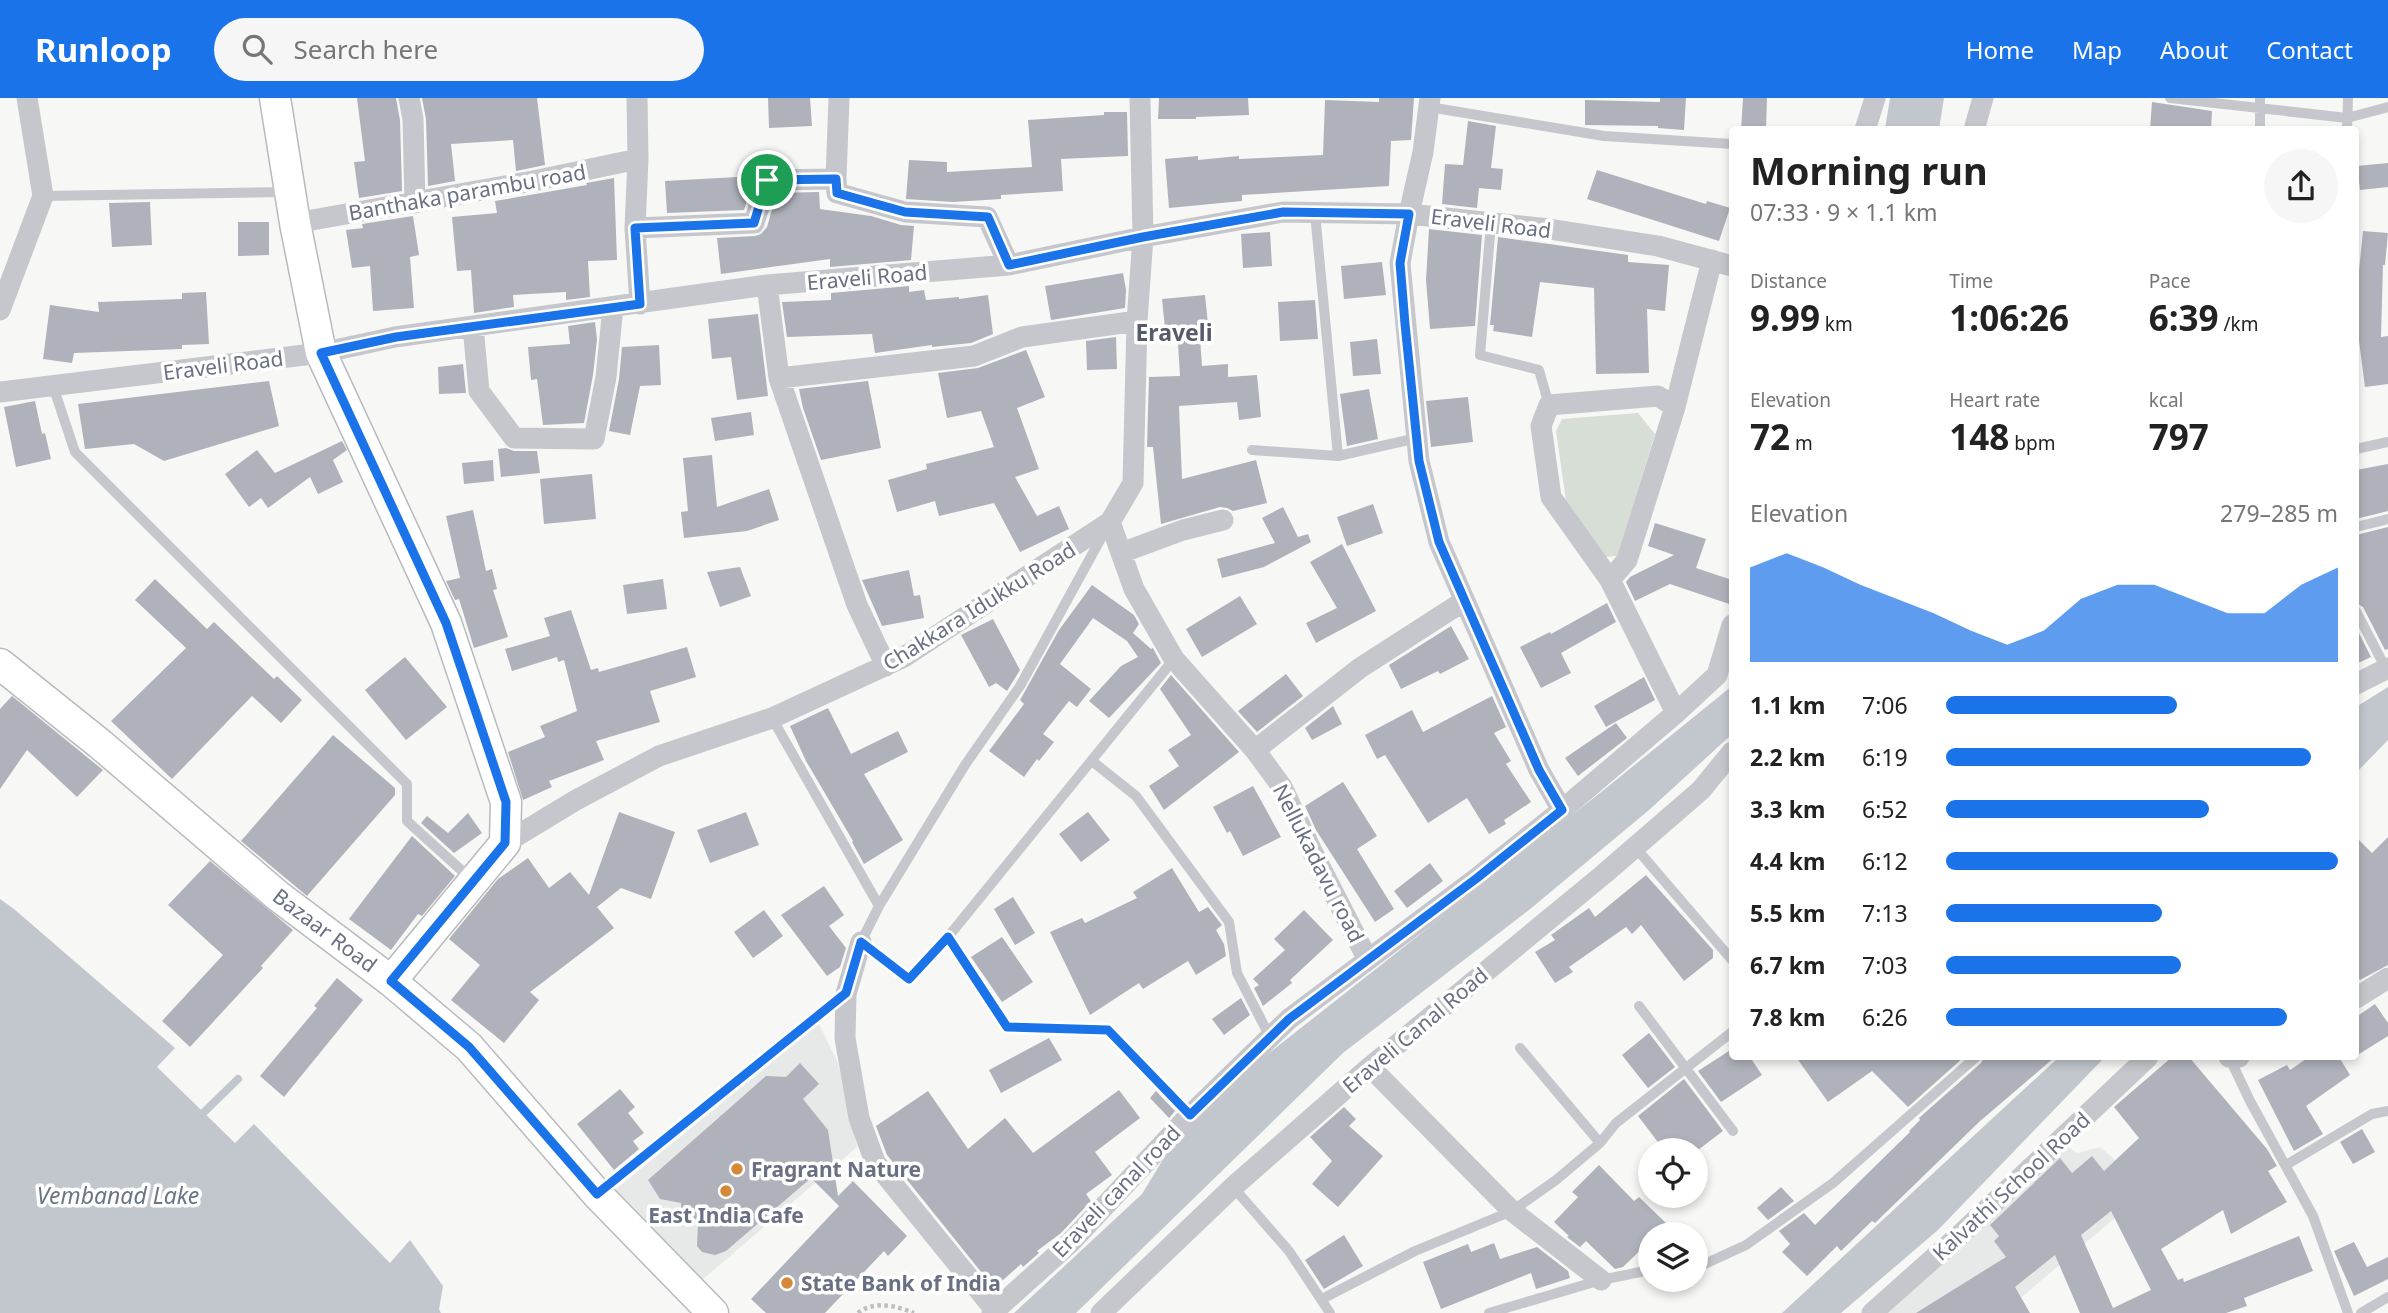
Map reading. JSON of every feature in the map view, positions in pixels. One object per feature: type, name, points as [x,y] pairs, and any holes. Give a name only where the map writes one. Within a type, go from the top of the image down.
[{"type":"street","points":[[0,310],[43,195],[27,98]]},
{"type":"street","points":[[275,98],[295,223],[321,353],[446,623],[506,802],[505,843],[391,981]]},
{"type":"street","points":[[409,98],[413,118],[415,203]]},
{"type":"street","points":[[637,98],[639,159],[635,228],[640,304]]},
{"type":"street","points":[[839,98],[837,193],[905,212],[988,217],[1009,265]]},
{"type":"street","name":"Chakkara Idukku Road","points":[[505,843],[576,800],[659,756],[772,718],[904,657],[1110,522],[1133,483],[1137,321],[1143,237],[1140,98]]},
{"type":"street","points":[[1866,126],[1875,98]]},
{"type":"street","points":[[1975,126],[1983,98]]},
{"type":"street","points":[[1429,102],[1423,152],[1400,263],[1419,461],[1439,542],[1539,770],[1562,810]]},
{"type":"street","name":"Banthaka parambu road","points":[[295,223],[415,203],[639,159]]},
{"type":"street","points":[[635,228],[754,223],[767,180],[836,179]]},
{"type":"street","name":"Eraveli Road","points":[[0,392],[321,353],[396,337],[767,285],[1009,265],[1283,212],[1409,214],[1491,223],[1658,246],[1722,263]]},
{"type":"street","points":[[1610,580],[1627,560],[1722,263]]},
{"type":"street","points":[[767,285],[779,378],[857,605],[886,666]]},
{"type":"street","points":[[473,326],[479,391],[514,438],[594,439],[606,377],[613,307]]},
{"type":"street","points":[[779,378],[974,356],[1022,337],[1137,321]]},
{"type":"street","points":[[1675,407],[1658,396],[1549,405],[1541,426],[1551,497],[1610,580],[1676,713]]},
{"type":"street","points":[[1121,553],[1184,530],[1223,520]]},
{"type":"street","name":"Nellukadavu road","points":[[1110,522],[1134,589],[1174,659],[1255,750],[1282,787],[1368,960]]},
{"type":"street","points":[[1255,750],[1360,668],[1464,601]]},
{"type":"street","name":"Eraveli canal road","points":[[993,1312],[1070,1243],[1190,1115],[1289,1019],[1562,810],[1676,713],[1717,675],[1729,635]]},
{"type":"street","name":"Bazaar Road","points":[[0,664],[100,744],[278,896],[391,981],[469,1047],[597,1194],[713,1313]]},
{"type":"street","points":[[2359,682],[2387,668]]},
{"type":"street","name":"Eraveli Canal Road","points":[[1101,1313],[1233,1187],[1370,1067],[1701,790],[1729,756]]},
{"type":"street","points":[[861,942],[846,993],[845,1038],[859,1118],[875,1162],[993,1312]]},
{"type":"street","points":[[2359,996],[2388,978]]},
{"type":"street","name":"Kalvathi School Road","points":[[1872,1313],[1964,1232],[2145,1060]]},
{"type":"street","points":[[1370,1067],[1512,1211],[1601,1280]]},
{"type":"lane","points":[[2170,98],[2260,103],[2347,124],[2388,107]]},
{"type":"lane","points":[[2347,124],[2348,98]]},
{"type":"lane","points":[[1429,102],[1604,136],[1729,144]]},
{"type":"lane","points":[[2260,103],[2260,126]]},
{"type":"lane","points":[[43,195],[291,192]]},
{"type":"lane","points":[[1315,213],[1338,456]]},
{"type":"lane","points":[[1491,223],[1480,355],[1539,370],[1549,405]]},
{"type":"lane","points":[[53,386],[75,452],[407,784],[407,821],[473,881]]},
{"type":"lane","points":[[1252,450],[1338,456],[1417,438]]},
{"type":"lane","points":[[2359,448],[2388,442]]},
{"type":"lane","points":[[2359,526],[2388,519]]},
{"type":"lane","points":[[1110,522],[1020,686],[965,765],[879,906],[861,942],[909,979],[948,937],[1174,659]]},
{"type":"lane","points":[[2359,617],[2387,668]]},
{"type":"lane","points":[[772,718],[879,906]]},
{"type":"lane","points":[[1091,761],[1136,796],[1229,922],[1237,973],[1270,1037]]},
{"type":"lane","points":[[1635,847],[1729,957]]},
{"type":"lane","points":[[948,937],[1007,1027],[1108,1030],[1190,1115]]},
{"type":"lane","points":[[597,1194],[846,993]]},
{"type":"lane","points":[[1639,1006],[1733,1132]]},
{"type":"lane","points":[[1322,1298],[1415,1251],[1512,1211],[1556,1180],[1600,1143],[1616,1123],[1729,1034]]},
{"type":"lane","points":[[1520,1048],[1600,1143]]},
{"type":"lane","points":[[1708,1262],[1746,1245],[1833,1183],[1973,1060]]},
{"type":"lane","points":[[2234,1060],[2250,1101],[2313,1216],[2348,1313]]},
{"type":"lane","points":[[2286,1164],[2372,1114],[2388,1111]]},
{"type":"lane","points":[[1233,1187],[1290,1251],[1331,1313]]},
{"type":"lane","points":[[1489,1313],[1601,1280],[1638,1272]]},
{"type":"lane","points":[[2361,1313],[2388,1297]]},
{"type":"path","points":[[858,1313],[864,1308],[893,1305],[914,1313]]},
{"type":"shaded area","points":[[1638,413],[1655,434],[1618,556],[1605,557],[1566,501],[1556,431],[1562,419]]},
{"type":"shaded area","name":"Fragrant Nature","points":[[819,1024],[838,1063],[857,1147],[701,1281],[615,1190]]},
{"type":"shaded area","points":[[2065,1144],[2077,1153],[2100,1147],[2149,1189],[2003,1313],[1877,1313]]},
{"type":"water","points":[[1890,98],[1944,98],[1939,126],[1885,126]]},
{"type":"water","points":[[2388,687],[2388,740],[2359,770],[2359,705]]},
{"type":"water","points":[[1729,688],[1729,737],[1649,810],[1529,910],[1343,1053],[1076,1313],[1014,1313],[1142,1194],[1190,1115]]},
{"type":"water","name":"Vembanad Lake","points":[[0,899],[175,1048],[157,1067],[235,1143],[254,1124],[390,1263],[410,1240],[443,1286],[439,1309],[441,1313],[0,1313]]},
{"type":"water","points":[[2056,1060],[2102,1060],[1938,1230],[1841,1313],[1782,1313]]},
{"type":"building","points":[[357,98],[396,98],[400,120],[402,191],[359,198],[354,162],[365,161]]},
{"type":"building","points":[[422,98],[537,98],[545,165],[516,171],[513,140],[451,144],[455,181],[428,186],[426,119]]},
{"type":"building","points":[[768,98],[810,98],[812,126],[769,128]]},
{"type":"building","points":[[1159,98],[1248,98],[1249,115],[1158,119]]},
{"type":"building","points":[[1379,98],[1414,98],[1411,140],[1391,141],[1389,186],[1242,195],[1242,201],[1169,208],[1165,159],[1198,156],[1198,160],[1239,156],[1239,159],[1323,155],[1325,100],[1379,102]]},
{"type":"building","points":[[1660,98],[1686,98],[1684,130],[1658,126],[1585,125],[1585,100],[1660,102]]},
{"type":"building","points":[[1743,98],[1767,98],[1766,126],[1741,126]]},
{"type":"building","points":[[2152,102],[2212,111],[2211,126],[2150,126]]},
{"type":"building","points":[[1104,112],[1127,112],[1128,156],[1061,159],[1063,191],[1001,195],[1001,199],[953,202],[906,199],[909,160],[947,162],[947,172],[1032,167],[1028,120],[1104,115]]},
{"type":"building","points":[[1468,121],[1496,126],[1491,168],[1503,169],[1501,190],[1479,188],[1477,208],[1442,204],[1445,164],[1463,165]]},
{"type":"building","points":[[2388,163],[2388,187],[2360,190],[2359,166]]},
{"type":"building","points":[[1597,170],[1706,204],[1707,201],[1729,208],[1729,211],[1719,241],[1587,199]]},
{"type":"building","points":[[755,176],[744,210],[667,213],[665,181]]},
{"type":"building","points":[[614,178],[617,260],[588,261],[590,297],[566,300],[566,292],[513,295],[514,307],[474,313],[471,270],[457,271],[452,217],[497,213],[495,201]]},
{"type":"building","points":[[819,192],[820,209],[871,216],[914,226],[911,260],[830,267],[830,259],[721,274],[717,238],[761,234],[767,227],[777,193]]},
{"type":"building","points":[[150,202],[152,245],[112,247],[109,203]]},
{"type":"building","points":[[413,216],[419,255],[410,257],[414,308],[373,311],[370,266],[352,268],[346,230],[363,228],[362,224]]},
{"type":"building","points":[[238,222],[269,222],[269,255],[238,256]]},
{"type":"building","points":[[1429,229],[1482,235],[1475,326],[1430,329],[1426,280]]},
{"type":"building","points":[[2363,231],[2388,233],[2383,265],[2381,337],[2388,336],[2388,384],[2365,387],[2359,341],[2359,271]]},
{"type":"building","points":[[1270,232],[1272,266],[1243,268],[1241,234]]},
{"type":"building","points":[[1498,237],[1628,255],[1628,262],[1669,265],[1665,311],[1647,309],[1649,373],[1596,374],[1594,288],[1540,282],[1532,337],[1493,331],[1494,325],[1490,325]]},
{"type":"building","points":[[1382,262],[1386,295],[1344,299],[1341,266]]},
{"type":"building","points":[[1123,273],[1125,308],[1051,320],[1045,286]]},
{"type":"building","points":[[909,286],[909,292],[924,290],[926,300],[988,295],[993,334],[971,343],[875,353],[872,334],[787,337],[782,302],[831,300],[831,293]]},
{"type":"building","points":[[206,292],[209,344],[182,345],[182,349],[74,353],[72,363],[43,359],[50,305],[99,312],[98,302],[182,299],[182,293]]},
{"type":"building","points":[[1205,295],[1208,324],[1199,325],[1202,366],[1228,364],[1228,377],[1257,375],[1261,417],[1239,420],[1237,402],[1179,406],[1182,479],[1256,460],[1267,503],[1233,511],[1220,507],[1161,524],[1153,447],[1147,447],[1149,377],[1180,376],[1177,327],[1165,328],[1162,299]]},
{"type":"building","points":[[1315,300],[1318,339],[1280,341],[1278,302]]},
{"type":"building","points":[[758,314],[768,396],[737,400],[731,357],[712,359],[708,319]]},
{"type":"building","points":[[595,322],[597,339],[584,423],[543,425],[537,379],[531,380],[528,347],[570,344],[568,326]]},
{"type":"building","points":[[1116,337],[1117,369],[1087,370],[1086,341]]},
{"type":"building","points":[[1377,339],[1381,374],[1353,376],[1350,342]]},
{"type":"building","points":[[659,345],[661,385],[640,386],[630,435],[609,431],[622,347]]},
{"type":"building","points":[[1026,350],[1045,397],[1017,408],[1039,469],[1015,477],[1037,516],[1059,506],[1069,529],[1020,552],[994,503],[939,516],[935,501],[897,512],[888,480],[927,469],[926,464],[994,447],[981,411],[947,418],[938,373],[978,368]]},
{"type":"building","points":[[463,364],[466,393],[439,394],[438,367]]},
{"type":"building","points":[[269,381],[279,426],[164,461],[134,444],[85,449],[78,404]]},
{"type":"building","points":[[868,381],[881,448],[821,460],[799,389]]},
{"type":"building","points":[[1369,389],[1378,439],[1347,446],[1340,394]]},
{"type":"building","points":[[1468,397],[1473,442],[1431,447],[1426,401]]},
{"type":"building","points":[[35,401],[51,459],[16,467],[4,407]]},
{"type":"building","points":[[751,412],[754,435],[715,441],[711,418]]},
{"type":"building","points":[[342,441],[347,450],[333,460],[343,482],[318,494],[310,477],[268,508],[261,498],[249,507],[225,474],[257,450],[275,473]]},
{"type":"building","points":[[498,449],[514,451],[537,451],[540,473],[501,477]]},
{"type":"building","points":[[712,455],[717,507],[769,489],[779,520],[747,531],[684,538],[681,512],[688,511],[683,458]]},
{"type":"building","points":[[493,460],[494,481],[464,484],[462,463]]},
{"type":"building","points":[[2388,464],[2388,511],[2359,518],[2359,469]]},
{"type":"building","points":[[592,474],[596,519],[544,524],[540,479]]},
{"type":"building","points":[[1373,504],[1383,533],[1347,546],[1337,517]]},
{"type":"building","points":[[1283,507],[1298,537],[1308,534],[1311,542],[1264,567],[1222,578],[1217,559],[1275,543],[1262,518]]},
{"type":"building","points":[[473,510],[486,571],[492,569],[497,589],[493,590],[508,637],[474,648],[459,599],[455,600],[446,581],[460,578],[446,516]]},
{"type":"building","points":[[1655,523],[1706,539],[1696,568],[1729,579],[1729,604],[1670,584],[1635,601],[1626,582],[1630,577],[1674,555],[1648,546]]},
{"type":"building","points":[[2388,527],[2388,649],[2385,650],[2363,607],[2359,605],[2359,534]]},
{"type":"building","points":[[1342,544],[1376,611],[1316,643],[1306,623],[1337,608],[1310,562]]},
{"type":"building","points":[[740,567],[751,596],[720,607],[707,572]]},
{"type":"building","points":[[909,570],[914,596],[920,595],[924,618],[882,626],[862,580]]},
{"type":"building","points":[[155,579],[207,629],[214,622],[274,679],[277,676],[302,700],[281,723],[252,696],[172,779],[111,721],[186,648],[135,600]]},
{"type":"building","points":[[663,579],[667,609],[627,614],[623,585]]},
{"type":"building","points":[[1092,585],[1134,615],[1139,624],[1133,633],[1153,648],[1161,663],[1109,718],[1089,701],[1121,666],[1138,657],[1127,641],[1093,618],[1060,664],[1091,689],[1077,707],[1069,701],[1043,734],[1054,742],[1024,777],[989,751],[1024,704],[1020,700],[1059,630]]},
{"type":"building","points":[[1240,596],[1257,624],[1202,657],[1186,629]]},
{"type":"building","points":[[1607,603],[1616,622],[1561,653],[1571,673],[1541,688],[1520,647],[1550,632],[1551,634]]},
{"type":"building","points":[[571,610],[591,670],[598,668],[599,672],[687,647],[696,677],[650,691],[660,722],[596,741],[604,760],[549,781],[552,787],[523,800],[508,752],[545,737],[540,726],[577,711],[564,660],[558,662],[557,657],[512,671],[505,649],[550,636],[544,618]]},
{"type":"building","points":[[993,619],[1020,670],[1007,691],[996,683],[989,687],[961,635]]},
{"type":"building","points":[[1451,626],[1469,659],[1401,689],[1389,665]]},
{"type":"building","points":[[2359,633],[2371,657],[2359,663]]},
{"type":"building","points":[[405,657],[447,707],[406,740],[365,690]]},
{"type":"building","points":[[1286,674],[1303,696],[1257,732],[1238,711]]},
{"type":"building","points":[[1171,675],[1239,752],[1164,810],[1149,786],[1179,766],[1168,750],[1191,735],[1160,689]]},
{"type":"building","points":[[1644,677],[1655,700],[1606,727],[1594,706]]},
{"type":"building","points":[[12,696],[103,770],[77,797],[27,750],[0,789],[0,709]]},
{"type":"building","points":[[1492,696],[1506,727],[1494,733],[1511,761],[1506,764],[1531,802],[1504,820],[1506,824],[1489,834],[1467,798],[1428,823],[1385,755],[1377,759],[1365,735],[1412,710],[1423,732]]},
{"type":"building","points":[[1333,706],[1342,724],[1312,740],[1305,728]]},
{"type":"building","points":[[828,708],[851,754],[898,731],[908,752],[864,774],[903,840],[864,864],[806,761],[790,726]]},
{"type":"building","points":[[1616,723],[1627,738],[1578,776],[1565,758]]},
{"type":"building","points":[[333,735],[395,788],[395,795],[307,896],[241,841]]},
{"type":"building","points":[[1343,782],[1377,836],[1357,849],[1394,909],[1375,922],[1316,830],[1305,806]]},
{"type":"building","points":[[1253,786],[1281,837],[1243,856],[1213,807]]},
{"type":"building","points":[[619,812],[675,832],[651,899],[621,888],[597,907],[614,928],[530,992],[539,1000],[504,1043],[451,1000],[480,965],[449,939],[498,879],[528,858],[549,888],[570,872],[589,895]]},
{"type":"building","points":[[746,812],[759,845],[710,863],[697,830]]},
{"type":"building","points":[[1088,812],[1110,840],[1081,862],[1059,834]]},
{"type":"building","points":[[468,813],[482,833],[454,853],[421,823],[427,816],[448,833]]},
{"type":"building","points":[[412,836],[455,876],[422,916],[418,914],[391,950],[349,919]]},
{"type":"building","points":[[2388,837],[2388,965],[2360,980],[2359,840],[2372,853]]},
{"type":"building","points":[[210,861],[293,930],[261,966],[263,968],[190,1047],[162,1021],[223,955],[168,905]]},
{"type":"building","points":[[1430,863],[1443,881],[1407,908],[1394,891]]},
{"type":"building","points":[[1172,868],[1199,912],[1208,907],[1222,925],[1216,930],[1224,944],[1226,956],[1196,975],[1188,961],[1143,989],[1139,983],[1090,1015],[1050,932],[1082,918],[1085,923],[1137,898],[1133,892]]},
{"type":"building","points":[[1646,875],[1713,950],[1713,958],[1684,981],[1641,925],[1632,934],[1626,927],[1569,967],[1573,972],[1555,983],[1535,952],[1555,940],[1551,935],[1589,908],[1595,917]]},
{"type":"building","points":[[824,886],[844,915],[829,926],[846,948],[840,967],[827,976],[781,915]]},
{"type":"building","points":[[1013,897],[1035,933],[1015,945],[994,909]]},
{"type":"building","points":[[764,910],[783,936],[753,958],[734,932]]},
{"type":"building","points":[[1304,910],[1333,940],[1290,980],[1292,983],[1263,1006],[1254,988],[1259,985],[1253,979],[1285,950],[1274,939]]},
{"type":"building","points":[[1002,937],[1033,982],[1002,1002],[971,957]]},
{"type":"building","points":[[337,978],[363,1000],[284,1097],[260,1076],[317,1008],[314,1006]]},
{"type":"building","points":[[1241,998],[1250,1015],[1224,1035],[1212,1019]]},
{"type":"building","points":[[2375,1004],[2388,1023],[2388,1036],[2359,1054],[2359,1015]]},
{"type":"building","points":[[1649,1033],[1675,1067],[1648,1088],[1622,1055]]},
{"type":"building","points":[[1049,1038],[1062,1060],[1001,1093],[989,1070]]},
{"type":"building","points":[[1729,1051],[1729,1060],[1752,1060],[1762,1075],[1721,1102],[1698,1071]]},
{"type":"building","points":[[1798,1060],[1961,1060],[1908,1107],[1872,1071],[1828,1102]]},
{"type":"building","points":[[1982,1060],[2051,1060],[1979,1122],[1875,1223],[1872,1221],[1841,1251],[1837,1246],[1807,1276],[1782,1252],[1790,1244],[1779,1231],[1804,1213],[1815,1225],[1910,1132],[1919,1118]]},
{"type":"building","points":[[2169,1060],[2192,1060],[2267,1149],[2277,1166],[2268,1171],[2287,1202],[2231,1234],[2223,1210],[2161,1249],[2178,1280],[2183,1278],[2184,1282],[2299,1236],[2313,1271],[2244,1298],[2247,1306],[2226,1313],[2080,1313],[2055,1255],[2015,1287],[2030,1313],[1916,1313],[2006,1257],[1994,1241],[1999,1236],[1990,1225],[2060,1158],[2072,1173],[2092,1156],[2104,1171],[2139,1138],[2114,1107]],"holes":[[[2111,1211],[2151,1290],[2113,1308],[2081,1235]]]},
{"type":"building","points":[[2305,1060],[2341,1060],[2350,1075],[2306,1106],[2323,1134],[2294,1151],[2258,1080],[2287,1065],[2290,1070]]},
{"type":"building","name":"Fragrant Nature","points":[[800,1063],[819,1084],[803,1099],[828,1130],[838,1196],[853,1181],[907,1236],[888,1256],[884,1251],[825,1313],[766,1313],[751,1299],[839,1206],[811,1178],[726,1251],[715,1255],[702,1252],[697,1246],[698,1224],[682,1222],[681,1203],[660,1199],[648,1180],[766,1076],[786,1077]]},
{"type":"building","points":[[1684,1079],[1723,1131],[1708,1142],[1708,1138],[1655,1138],[1638,1116]]},
{"type":"building","points":[[620,1089],[635,1107],[628,1113],[644,1133],[633,1141],[639,1149],[614,1170],[577,1124]]},
{"type":"building","points":[[1119,1090],[1140,1118],[1095,1152],[1112,1175],[1086,1194],[1091,1201],[1061,1233],[1037,1251],[1039,1253],[1023,1267],[1021,1264],[994,1288],[887,1155],[876,1126],[928,1091],[968,1149],[1005,1118],[1033,1153]]},
{"type":"building","points":[[1156,1091],[1175,1111],[1169,1118],[1150,1098]]},
{"type":"building","points":[[1344,1107],[1356,1119],[1349,1126],[1383,1156],[1338,1207],[1312,1184],[1332,1161],[1310,1137]]},
{"type":"building","points":[[2362,1129],[2375,1152],[2353,1164],[2340,1142]]},
{"type":"building","points":[[1599,1165],[1634,1201],[1638,1198],[1638,1208],[1650,1208],[1665,1222],[1638,1222],[1638,1253],[1623,1267],[1615,1269],[1586,1241],[1580,1247],[1554,1222],[1578,1197],[1572,1192]]},
{"type":"building","points":[[1781,1187],[1794,1201],[1768,1220],[1757,1208]]},
{"type":"building","points":[[1344,1235],[1363,1266],[1324,1289],[1305,1260]]},
{"type":"building","points":[[2354,1242],[2367,1267],[2388,1257],[2388,1279],[2354,1296],[2334,1251]]},
{"type":"building","points":[[1494,1243],[1500,1259],[1537,1247],[1568,1271],[1570,1278],[1536,1289],[1531,1273],[1441,1309],[1423,1262],[1468,1244],[1471,1252]]},
{"type":"waterway","points":[[197,1119],[238,1079]]},
{"type":"place","name":"Fragrant Nature","points":[[737,1169]]},
{"type":"place","name":"East India Cafe","points":[[726,1191]]},
{"type":"place","name":"State Bank of India","points":[[787,1283]]},
{"type":"district","name":"Eraveli","points":[[1174,332]]},
{"type":"route","points":[[836,179],[837,193],[905,212],[988,217],[1009,265],[1283,212],[1409,214],[1400,263],[1405,324],[1419,461],[1439,542],[1539,770],[1562,810],[1477,878],[1289,1019],[1190,1115],[1108,1030],[1007,1027],[948,937],[909,979],[861,942],[846,993],[597,1194],[469,1047],[391,981],[505,843],[506,802],[446,623],[321,353],[396,337],[640,304],[635,228],[754,223],[767,180],[836,179]]}]
